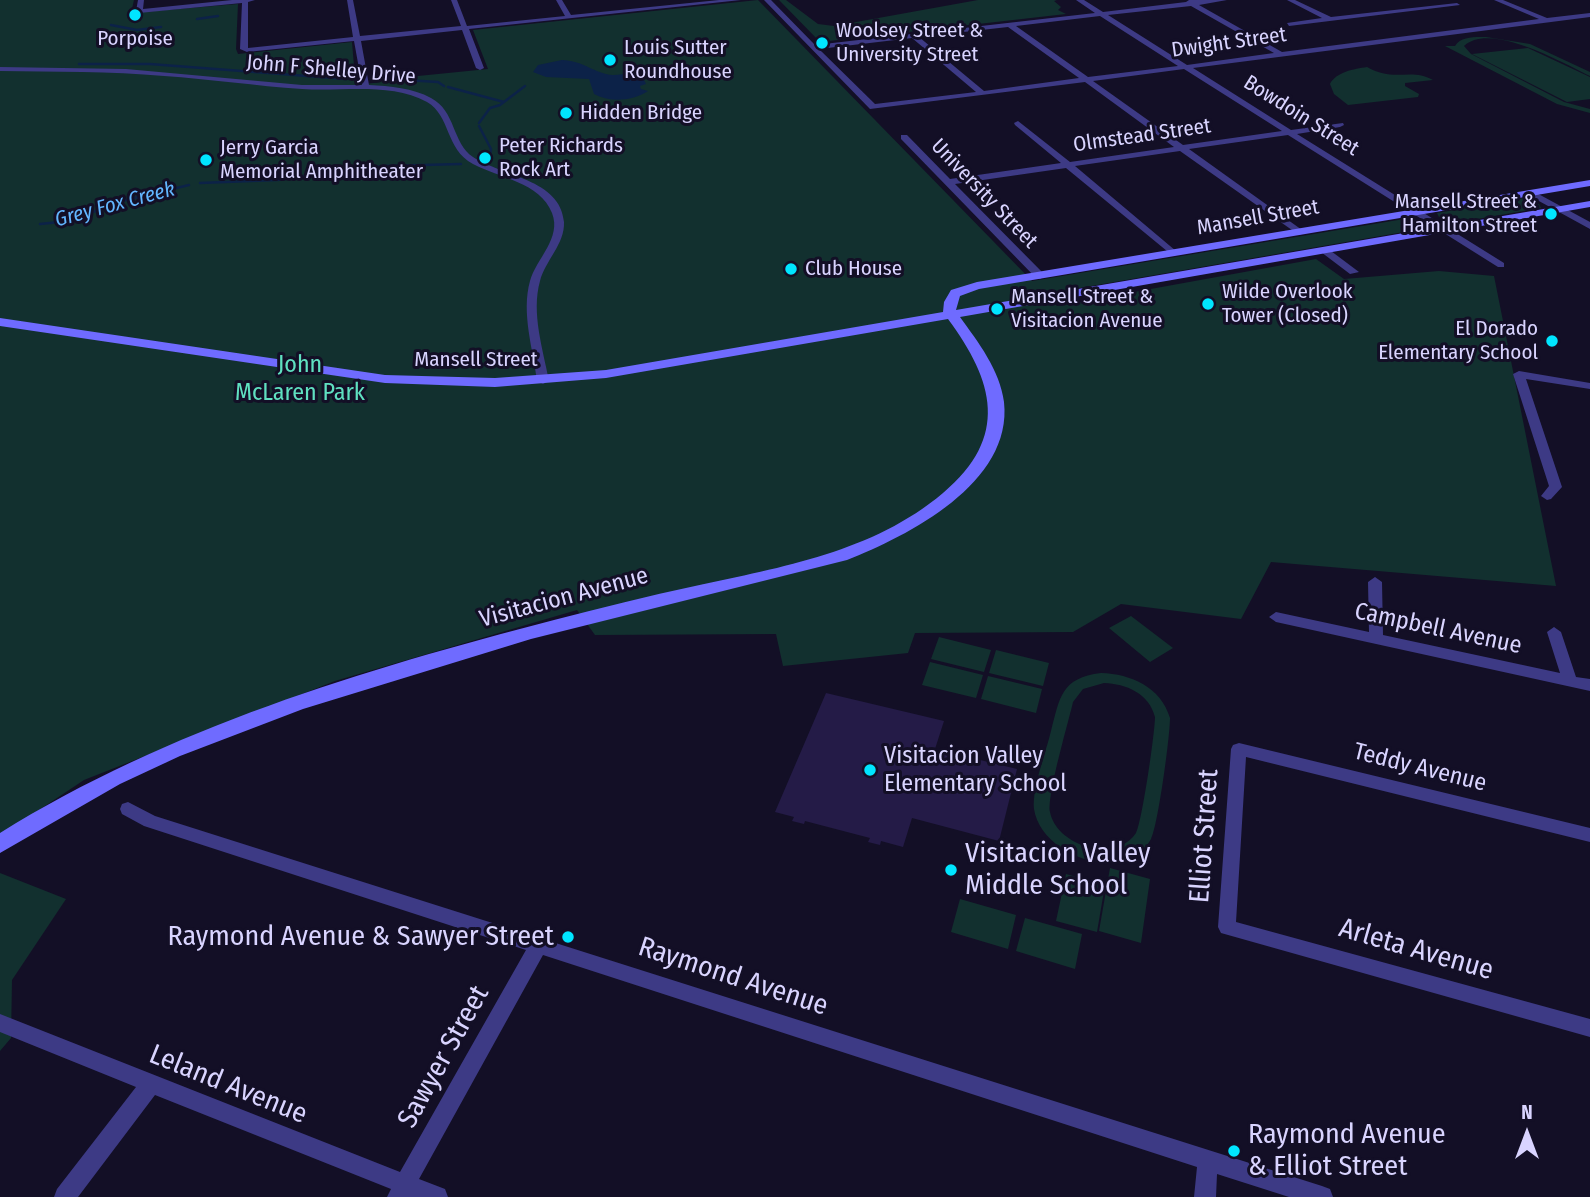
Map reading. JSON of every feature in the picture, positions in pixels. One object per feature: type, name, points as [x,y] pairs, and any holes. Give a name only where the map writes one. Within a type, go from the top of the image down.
[{"type":"street","points":[[141,0],[139,10],[252,0]]},
{"type":"street","points":[[245,0],[244,49],[738,0]]},
{"type":"street","points":[[350,0],[366,88]]},
{"type":"street","points":[[454,0],[480,68]]},
{"type":"street","points":[[559,0],[569,18]]},
{"type":"street","points":[[663,0],[668,7]]},
{"type":"street","points":[[767,0],[814,47],[1188,2],[1224,0]]},
{"type":"street","name":"Bowdoin Street","points":[[1079,0],[1502,265]]},
{"type":"street","points":[[1290,0],[1329,19]]},
{"type":"street","points":[[1497,0],[1545,20]]},
{"type":"street","points":[[1188,2],[1283,55]]},
{"type":"street","points":[[1404,5],[1414,9]]},
{"type":"street","points":[[1289,24],[1457,5]]},
{"type":"street","name":"Dwight Street","points":[[814,47],[873,107],[1590,15]]},
{"type":"street","points":[[1010,24],[1299,232]]},
{"type":"street","points":[[915,36],[982,93]]},
{"type":"street","name":"John F Shelley Drive","points":[[0,69],[143,72],[303,87],[366,88],[412,94],[431,100],[445,114],[459,152],[474,162],[535,189],[556,209],[559,232],[538,273],[533,293],[544,381]]},
{"type":"street","points":[[1018,123],[1173,253]]},
{"type":"street","name":"Olmstead Street","points":[[949,182],[1340,125]]},
{"type":"street","name":"University Street","points":[[904,137],[1040,276]]},
{"type":"street","name":"Mansell Street","points":[[950,313],[952,297],[961,290],[1590,183]]},
{"type":"street","points":[[1531,193],[1590,226]]},
{"type":"street","name":"Mansell Street","points":[[0,322],[384,379],[444,384],[544,381],[606,374],[1590,204]]},
{"type":"street","points":[[1324,250],[1354,272]]},
{"type":"street","name":"Visitacion Avenue","points":[[0,845],[115,777],[200,741],[315,699],[553,626],[818,562],[867,545],[912,524],[944,501],[969,476],[987,449],[995,422],[996,397],[990,373],[978,350],[950,313]]},
{"type":"street","points":[[1547,496],[1556,487],[1519,374],[1590,386]]},
{"type":"street","points":[[1375,582],[1376,639]]},
{"type":"street","name":"Campbell Avenue","points":[[1276,617],[1590,685]]},
{"type":"street","points":[[1554,632],[1570,680]]},
{"type":"street","name":"Teddy Avenue","points":[[1239,749],[1590,835]]},
{"type":"street","name":"Elliot Street","points":[[1227,927],[1239,749]]},
{"type":"street","name":"Raymond Avenue","points":[[128,809],[150,821],[1322,1197]]},
{"type":"street","name":"Arleta Avenue","points":[[1227,927],[1590,1028]]},
{"type":"street","name":"Sawyer Street","points":[[402,1191],[539,944]]},
{"type":"street","name":"Leland Avenue","points":[[0,1023],[402,1191],[436,1197]]},
{"type":"street","points":[[65,1197],[151,1084]]},
{"type":"street","points":[[1205,1197],[1208,1160]]},
{"type":"green space","name":"John McLaren Park","points":[[0,0],[134,0],[131,13],[238,4],[238,54],[352,42],[355,78],[358,79],[356,85],[382,82],[378,80],[488,69],[473,30],[758,0],[1032,281],[1410,218],[1427,228],[1045,294],[1057,306],[1316,259],[1344,279],[1439,271],[1494,276],[1556,586],[1271,562],[1241,619],[1121,604],[1073,632],[915,633],[908,653],[783,666],[776,634],[595,635],[577,610],[335,681],[84,780],[0,836]]},
{"type":"green space","points":[[779,0],[786,0],[818,24],[834,26],[978,0],[1057,0],[1054,1],[1061,7],[1058,10],[1066,14],[820,42]]},
{"type":"green space","points":[[1486,37],[1530,44],[1590,72],[1590,76],[1545,54],[1508,41],[1491,38],[1476,40],[1464,46],[1471,54],[1564,102],[1590,109],[1590,113],[1557,104],[1445,46],[1455,46],[1461,40],[1469,38]]},
{"type":"green space","points":[[1528,48],[1590,77],[1590,99],[1567,102],[1472,54]]},
{"type":"green space","points":[[1367,67],[1386,74],[1425,76],[1433,80],[1405,83],[1405,86],[1419,94],[1418,97],[1348,105],[1334,94],[1330,84],[1336,77]]},
{"type":"green space","points":[[1524,198],[1539,204],[1541,208],[1454,223],[1439,217],[1437,213]]},
{"type":"green space","points":[[1131,616],[1173,648],[1150,662],[1109,628]]},
{"type":"green space","points":[[939,637],[991,650],[984,672],[931,659]]},
{"type":"green space","points":[[996,650],[1049,663],[1043,686],[989,673]]},
{"type":"green space","points":[[930,662],[983,675],[976,698],[922,685]]},
{"type":"green space","points":[[1112,674],[1143,684],[1160,698],[1170,718],[1154,831],[1139,853],[1123,861],[1104,863],[1067,852],[1040,826],[1034,809],[1037,781],[1060,699],[1070,685],[1088,676]],"holes":[[[1104,683],[1136,691],[1148,702],[1155,717],[1145,796],[1136,833],[1118,846],[1096,848],[1077,843],[1062,833],[1054,823],[1050,803],[1073,702],[1083,689]]]},
{"type":"green space","points":[[988,676],[1042,689],[1036,713],[981,699]]},
{"type":"green space","points":[[1110,868],[1150,879],[1141,943],[1099,931]]},
{"type":"green space","points":[[0,873],[66,899],[12,980],[11,1038],[0,1051]]},
{"type":"green space","points":[[1066,874],[1105,885],[1097,932],[1056,921]]},
{"type":"green space","points":[[960,899],[1016,915],[1008,949],[951,932]]},
{"type":"green space","points":[[1025,918],[1082,934],[1075,969],[1016,951]]},
{"type":"water","points":[[562,60],[611,75],[634,73],[643,78],[646,84],[640,86],[641,89],[648,91],[629,99],[607,99],[594,94],[589,79],[546,77],[533,72],[538,65]]},
{"type":"building","name":"Visitacion Valley Elementary School","points":[[826,693],[944,721],[935,749],[1017,769],[999,841],[912,818],[903,847],[881,841],[880,845],[868,842],[870,838],[805,821],[804,824],[792,821],[794,817],[775,812]]},
{"type":"waterway","points":[[197,19],[218,16]]},
{"type":"waterway","points":[[111,25],[137,30],[161,27]]},
{"type":"waterway","points":[[79,64],[150,64],[346,79]]},
{"type":"waterway","points":[[388,79],[438,82],[444,86]]},
{"type":"waterway","name":"Grey Fox Creek","points":[[504,102],[525,86]]},
{"type":"waterway","points":[[448,87],[504,102]]},
{"type":"waterway","name":"Grey Fox Creek","points":[[479,123],[490,108],[504,102]]},
{"type":"waterway","name":"Grey Fox Creek","points":[[479,126],[491,149],[490,154]]},
{"type":"waterway","name":"Grey Fox Creek","points":[[481,160],[486,157]]},
{"type":"waterway","name":"Grey Fox Creek","points":[[200,183],[277,180],[384,166],[461,164]]},
{"type":"waterway","name":"Grey Fox Creek","points":[[40,224],[69,221],[122,201],[189,185]]},
{"type":"place","name":"Porpoise","points":[[135,15]]},
{"type":"place","name":"Woolsey Street & University Street","points":[[822,43]]},
{"type":"place","name":"Louis Sutter Roundhouse","points":[[610,60]]},
{"type":"place","name":"Hidden Bridge","points":[[566,113]]},
{"type":"place","name":"Peter Richards Rock Art","points":[[485,158]]},
{"type":"place","name":"Jerry Garcia Memorial Amphitheater","points":[[206,160]]},
{"type":"place","name":"Mansell Street & Hamilton Street","points":[[1551,214]]},
{"type":"place","name":"Club House","points":[[791,269]]},
{"type":"place","name":"Wilde Overlook Tower (Closed)","points":[[1208,304]]},
{"type":"place","name":"Mansell Street & Visitacion Avenue","points":[[997,309]]},
{"type":"place","name":"El Dorado Elementary School","points":[[1552,341]]},
{"type":"place","name":"Visitacion Valley Elementary School","points":[[870,770]]},
{"type":"place","name":"Visitacion Valley Middle School","points":[[951,870]]},
{"type":"place","name":"Raymond Avenue & Sawyer Street","points":[[568,937]]},
{"type":"place","name":"Raymond Avenue & Elliot Street","points":[[1234,1151]]}]
